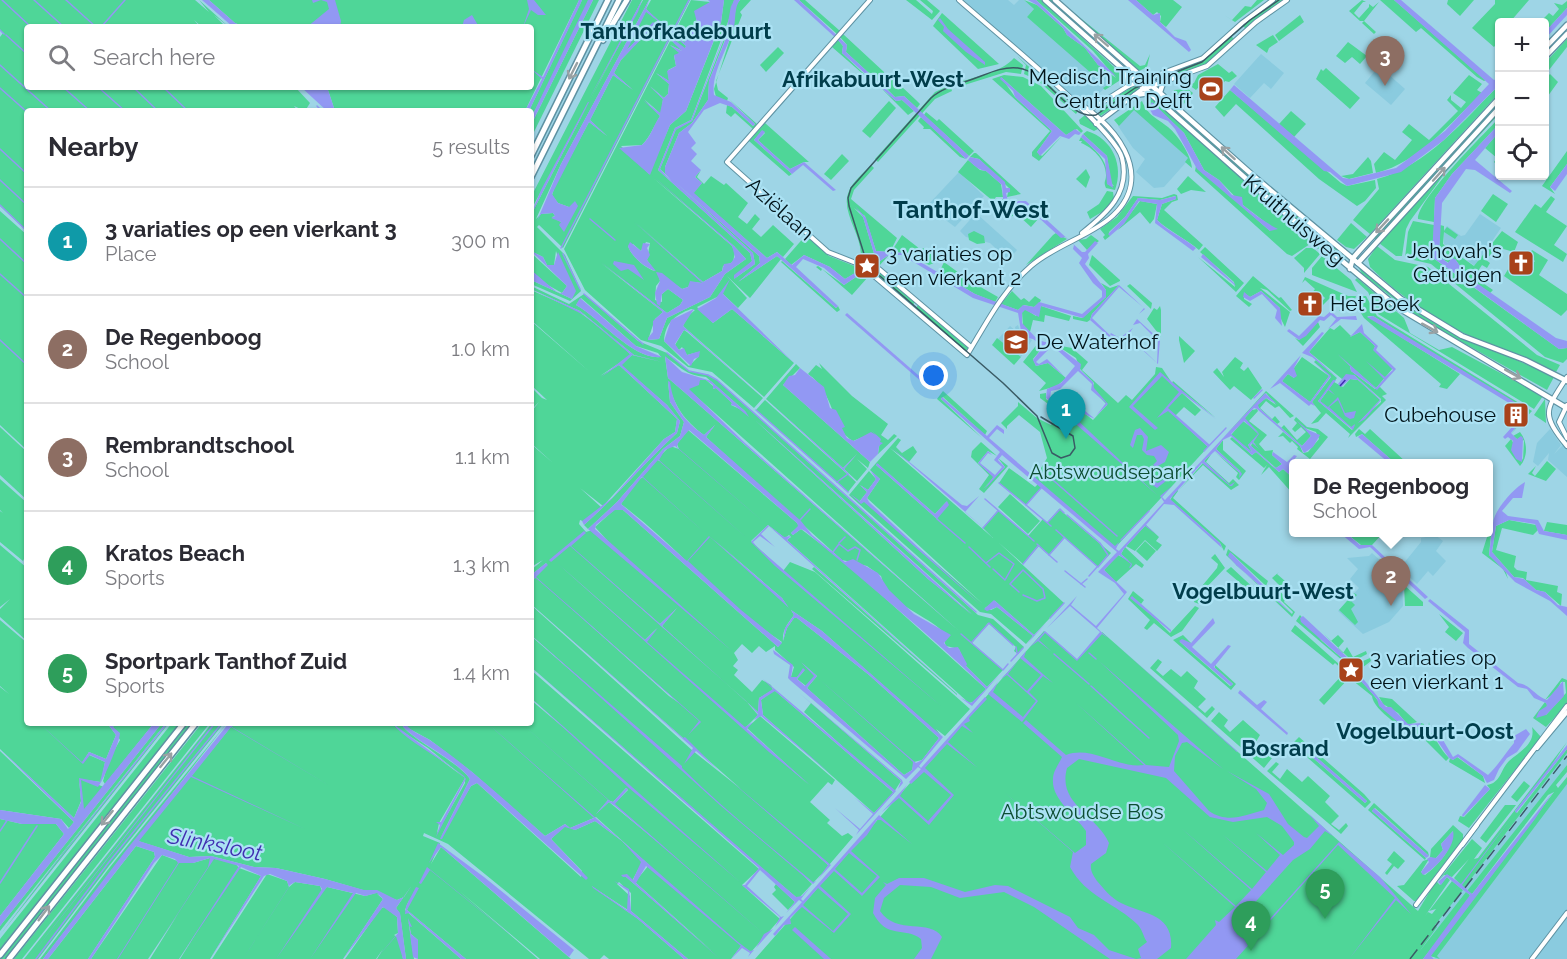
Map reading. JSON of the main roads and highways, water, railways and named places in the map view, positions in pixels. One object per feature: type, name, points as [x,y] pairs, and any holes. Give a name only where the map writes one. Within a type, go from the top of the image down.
[{"type":"highway","points":[[534,150],[608,0]]},
{"type":"highway","points":[[534,171],[619,0]]},
{"type":"highway","points":[[591,55],[627,0]]},
{"type":"highway","points":[[0,955],[182,726]]},
{"type":"highway","points":[[9,959],[194,726]]},
{"type":"main road","name":"Kruithuisweg","points":[[1045,0],[1350,269],[1415,320],[1566,407]]},
{"type":"main road","name":"Kruithuisweg","points":[[1055,0],[1257,179],[1401,299],[1428,318],[1461,336],[1542,367],[1566,379]]},
{"type":"main road","points":[[1549,45],[1567,25]]},
{"type":"main road","points":[[1549,54],[1567,34]]},
{"type":"main road","points":[[1127,73],[1128,86]]},
{"type":"main road","points":[[1160,92],[1163,83]]},
{"type":"main road","points":[[1136,94],[1147,91]]},
{"type":"main road","points":[[1350,269],[1353,258],[1495,102]]},
{"type":"main road","points":[[1350,269],[1495,112]]},
{"type":"water","points":[[202,0],[209,0],[238,24],[230,24]]},
{"type":"water","points":[[321,0],[335,0],[340,24],[311,24],[329,9],[327,2]]},
{"type":"water","points":[[527,0],[534,0],[546,15],[538,15],[531,10],[524,24],[529,9]]},
{"type":"water","points":[[579,0],[582,0],[530,108],[527,108],[542,79],[534,71],[543,77]]},
{"type":"water","points":[[588,0],[593,0],[534,119],[534,112]]},
{"type":"water","points":[[642,0],[638,12],[589,99]]},
{"type":"water","points":[[649,0],[646,9],[665,26],[646,12],[627,50],[653,22],[661,30],[652,27],[661,36],[651,29],[621,60],[614,73],[633,90],[613,75],[590,120],[607,136],[589,122],[552,194],[558,203],[569,207],[575,201],[578,206],[564,232],[559,225],[561,222],[551,218],[555,216],[553,213],[541,214],[537,221],[561,164]]},
{"type":"water","points":[[708,0],[724,0],[721,22],[686,111],[670,125],[650,175],[619,148],[642,145],[650,134],[660,116],[643,100],[660,113],[663,99],[649,86],[664,98],[668,94],[669,84],[656,73],[669,81],[667,71],[676,66],[674,55],[679,53],[670,45],[682,51],[672,41],[673,39],[685,48],[686,46],[674,36],[685,43],[682,30],[698,26],[694,11],[710,2]]},
{"type":"water","points":[[732,0],[731,7],[734,0],[740,0],[734,27],[715,78],[714,95],[731,102],[755,124],[753,126],[732,107],[720,103],[704,110],[688,132],[696,143],[691,148],[697,154],[691,161],[701,170],[695,177],[702,183],[694,193],[767,258],[777,252],[792,265],[804,255],[830,267],[845,279],[876,260],[863,217],[855,206],[866,218],[876,251],[890,252],[889,255],[844,285],[824,268],[803,259],[796,267],[838,306],[836,308],[777,256],[738,282],[760,263],[759,256],[675,182],[753,253],[755,264],[734,279],[734,275],[752,261],[750,253],[658,170],[675,128],[691,120],[727,28]],"holes":[[[730,21],[728,33],[709,81],[708,100],[692,123],[679,133],[665,167],[665,173],[672,182],[660,169],[676,130],[692,121]]]},
{"type":"water","points":[[794,0],[799,0],[847,45],[846,52],[895,97],[904,96],[969,156],[966,159],[902,100],[896,101],[842,53],[843,46],[838,40]]},
{"type":"water","points":[[1028,0],[1036,0],[1117,77],[1098,65],[1085,48],[1067,35],[1063,28],[1037,5]]},
{"type":"water","points":[[1128,0],[1136,0],[1153,15],[1160,13],[1160,22],[1175,37],[1186,41],[1191,50],[1189,52]]},
{"type":"water","points":[[1394,0],[1401,0],[1495,80],[1495,89],[1444,140],[1401,172],[1347,186],[1330,172],[1324,171],[1230,90],[1234,85],[1343,178],[1350,179],[1396,168],[1445,131],[1489,84]]},
{"type":"water","points":[[1567,8],[1567,15],[1549,35],[1549,28]]},
{"type":"water","points":[[472,15],[477,24],[463,24],[464,20]]},
{"type":"water","points":[[940,18],[948,29],[985,62],[985,65],[966,52],[943,31],[944,27],[938,20]]},
{"type":"water","points":[[1001,77],[1066,135],[1075,129],[1081,133],[1069,139],[1060,136],[1040,156],[1037,152],[1052,131],[1015,97],[1013,91],[1000,79]]},
{"type":"water","points":[[304,90],[328,90],[334,108],[324,108]]},
{"type":"water","points":[[588,102],[589,102],[534,209],[541,190]]},
{"type":"water","points":[[1152,102],[1184,133],[1204,170],[1219,180],[1232,195],[1242,197],[1243,205],[1247,209],[1278,229],[1270,231],[1197,169],[1175,129],[1168,121],[1153,115],[1149,108]]},
{"type":"water","points":[[1495,128],[1495,137],[1475,160],[1495,177],[1495,180],[1499,180],[1512,191],[1510,193],[1475,170],[1466,169],[1442,203],[1439,256],[1448,263],[1452,258],[1455,259],[1468,277],[1556,338],[1567,341],[1567,348],[1559,349],[1432,257],[1435,198],[1452,174]]},
{"type":"water","points":[[762,130],[765,132],[758,140],[790,169],[804,162],[836,190],[833,191],[803,165],[792,174],[754,140]]},
{"type":"water","points":[[1083,134],[1107,156],[1113,188],[1107,184],[1105,159],[1081,137]]},
{"type":"water","points":[[970,157],[979,159],[1005,182],[1006,188],[1010,188],[1010,192],[1006,193],[1008,201],[1026,201],[1082,252],[1085,252],[1095,241],[1098,243],[1088,254],[1089,258],[1085,264],[1106,290],[1106,297],[1083,318],[1041,306],[1039,317],[1025,310],[1022,313],[1022,323],[1038,340],[1056,345],[1081,364],[1080,370],[1093,382],[1094,388],[1108,404],[1096,416],[1106,403],[1091,390],[1092,384],[1078,371],[1060,389],[1051,391],[1050,398],[1068,413],[1079,406],[1095,419],[1078,411],[1072,415],[1157,495],[1046,398],[1047,389],[1061,383],[1075,366],[1056,349],[1050,348],[1036,362],[1039,364],[1047,359],[1064,376],[1048,363],[1036,366],[1033,360],[1043,347],[1033,339],[1022,337],[1018,313],[973,298],[902,255],[891,255],[891,252],[905,253],[975,294],[1018,310],[1023,305],[1034,307],[1039,302],[1082,314],[1102,297],[1102,291],[1093,283],[1079,263],[1082,258],[1073,249],[1074,245],[1065,237],[1061,238],[1028,208],[1020,213],[1008,213],[1004,210],[1002,185],[986,171],[968,160]]},
{"type":"water","points":[[1567,164],[1567,174],[1555,191],[1550,187]]},
{"type":"water","points":[[652,175],[734,246],[746,259],[725,274],[710,297],[667,318],[659,339],[648,340],[653,332],[653,321],[663,312],[601,262],[667,313],[680,305],[683,300],[668,289],[662,294],[660,306],[657,304],[655,293],[660,281],[656,272],[662,273],[682,289],[688,287],[690,281],[702,283],[634,222],[703,282],[722,271],[724,264],[731,263],[735,257],[732,246]]},
{"type":"water","points":[[1176,196],[1176,199],[1162,204],[1157,220],[1196,248],[1193,251],[1155,223],[1157,204],[1139,201],[1124,224],[1110,236],[1108,234],[1125,217],[1138,198],[1160,200]]},
{"type":"water","points":[[630,242],[641,251],[643,243],[650,244],[647,248],[650,255],[647,260],[656,271],[648,268],[636,258],[628,246]]},
{"type":"water","points":[[534,252],[543,257],[547,265],[554,265],[558,252],[576,291],[572,299],[559,293],[562,293],[567,286]]},
{"type":"water","points":[[1203,254],[1234,283],[1236,286],[1201,257]]},
{"type":"water","points":[[614,261],[634,265],[644,280],[628,269],[621,271],[613,264]]},
{"type":"water","points":[[534,273],[557,292],[534,281]]},
{"type":"water","points":[[730,279],[723,294],[793,362],[732,309],[713,323],[697,309],[716,298]]},
{"type":"water","points":[[1119,285],[1143,307],[1119,287],[1092,318],[1116,341],[1133,328],[1128,335],[1157,363],[1158,341],[1140,323],[1133,325],[1137,319],[1160,340],[1158,364],[1126,335],[1115,342],[1090,320],[1092,314]]},
{"type":"water","points":[[534,290],[580,311],[634,355],[662,362],[632,355],[622,365],[667,405],[680,421],[677,433],[612,498],[664,439],[675,432],[677,419],[619,365],[601,377],[630,354],[584,315]]},
{"type":"water","points":[[1261,291],[1280,308],[1282,326],[1275,318],[1277,310],[1262,294],[1250,301],[1243,297],[1244,292],[1250,297]]},
{"type":"water","points":[[580,298],[636,346],[662,357],[640,353],[629,346],[576,305]]},
{"type":"water","points":[[694,309],[683,326],[763,398],[687,331],[684,330],[675,344],[679,350],[684,348],[687,355],[700,351],[699,357],[694,359],[691,366],[664,341],[671,320]]},
{"type":"water","points":[[1331,311],[1337,317],[1356,316],[1357,320],[1341,319],[1328,329],[1336,319],[1331,315],[1324,321],[1320,320],[1306,336],[1299,340],[1287,331],[1289,329],[1299,336],[1319,316],[1324,317]]},
{"type":"water","points":[[847,313],[933,388],[931,390],[845,315]]},
{"type":"water","points":[[1373,316],[1528,410],[1529,413],[1511,433],[1517,439],[1521,436],[1523,438],[1522,462],[1516,459],[1511,450],[1513,441],[1508,437],[1505,439],[1503,437],[1520,418],[1520,413],[1509,403],[1367,317]]},
{"type":"water","points":[[1362,324],[1364,333],[1378,346],[1376,350],[1396,369],[1377,390],[1351,371],[1350,366],[1338,354],[1376,388],[1384,379],[1366,361],[1385,377],[1393,370],[1373,350],[1375,346],[1360,332],[1350,337]]},
{"type":"water","points":[[1322,332],[1324,333],[1309,352],[1338,378],[1312,357],[1302,353]]},
{"type":"water","points":[[1301,355],[1294,368],[1297,376],[1294,378],[1288,374],[1282,381],[1310,402],[1329,376],[1314,362],[1331,376],[1312,402],[1315,406],[1311,404],[1309,406],[1280,383],[1270,389]]},
{"type":"water","points":[[665,356],[682,372],[711,381],[746,412],[749,417],[731,405],[732,403],[716,388],[713,389],[713,385],[706,380],[700,380],[699,385],[689,389],[745,443],[959,631],[668,378]]},
{"type":"water","points":[[800,368],[824,387],[830,408],[836,410],[845,427],[842,428],[847,438],[854,441],[871,432],[876,435],[871,430],[881,439],[880,442],[883,443],[879,446],[878,454],[870,462],[783,385],[789,376],[795,375]]},
{"type":"water","points":[[1160,372],[1216,419],[1182,393],[1168,408],[1210,445],[1208,447],[1168,411],[1157,418],[1179,392],[1162,376],[1133,406],[1158,428],[1155,430],[1129,407]]},
{"type":"water","points":[[1346,374],[1354,375],[1381,400],[1365,419],[1358,423],[1380,400],[1358,380],[1350,379],[1341,387],[1338,384]]},
{"type":"water","points":[[1333,380],[1336,380],[1329,389],[1335,395],[1328,390],[1320,401],[1328,407],[1338,397],[1345,413],[1356,411],[1354,418],[1350,419],[1345,416],[1338,400],[1329,407],[1351,427],[1355,424],[1353,430],[1318,401]]},
{"type":"water","points":[[668,381],[677,406],[685,418],[704,435],[715,425],[706,437],[801,521],[812,535],[845,562],[853,559],[878,573],[889,590],[914,614],[951,635],[944,643],[949,648],[958,647],[966,666],[987,687],[999,675],[972,706],[961,698],[971,703],[986,689],[919,628],[805,531],[801,529],[793,535],[791,533],[798,526],[797,523],[689,430],[677,447],[766,524],[675,446],[665,450],[659,460],[748,539],[658,460],[643,477],[705,533],[642,477],[621,504],[687,561],[709,536],[782,598],[789,608],[710,537],[688,561],[741,610],[782,643],[778,647],[623,510],[615,510],[596,525],[595,529],[732,651],[588,529],[617,502],[663,449],[680,436],[684,422],[670,402]]},
{"type":"water","points":[[1265,393],[1277,404],[1266,398],[1258,405],[1259,408],[1302,446],[1311,436],[1296,420],[1308,430],[1320,435],[1313,447],[1304,453],[1300,446],[1254,408],[1245,418],[1259,434],[1253,442],[1259,449],[1252,443],[1250,445],[1276,468],[1282,464],[1272,455],[1273,452],[1287,462],[1289,460],[1289,474],[1283,469],[1279,472],[1256,452],[1252,455],[1231,436],[1223,440],[1216,449],[1240,471],[1242,474],[1239,478],[1240,473],[1215,451],[1204,461],[1230,485],[1235,482],[1232,486],[1230,486],[1202,463],[1170,499],[1220,543],[1222,548],[1174,505],[1164,504],[1146,525],[1156,534],[1145,526],[1123,550],[1121,554],[1132,564],[1131,567],[1129,568],[1131,564],[1119,555],[1104,570],[1127,592],[1097,628],[1108,638],[1102,634],[1077,661],[1045,633],[1039,640],[1052,652],[1038,641],[1030,647],[1045,631],[1077,659],[1100,632],[1070,606],[1047,628],[1077,596],[1071,605],[1096,626],[1124,594],[1115,583],[1098,572],[1117,552],[1002,455],[998,460],[1005,467],[984,490],[993,477],[978,463],[988,451],[992,455],[988,453],[980,463],[995,475],[1002,467],[994,460],[1000,452],[941,399],[942,397],[987,436],[997,425],[1004,430],[1004,434],[997,429],[989,438],[1115,546],[1119,542],[1116,549],[1119,551],[1164,502],[1160,496],[1172,486],[1162,497],[1165,500]],"holes":[[[1244,421],[1258,434],[1248,445],[1252,452],[1231,434]]]},
{"type":"water","points":[[766,399],[843,468],[857,454],[844,469],[856,482]]},
{"type":"water","points":[[755,420],[973,616],[928,579]]},
{"type":"water","points":[[1140,428],[1148,437],[1146,451],[1161,445],[1169,452],[1165,462],[1156,467],[1153,465],[1157,461],[1154,456],[1147,455],[1142,450],[1144,439],[1142,435],[1137,435],[1133,448],[1130,445],[1135,430]]},
{"type":"water","points":[[1362,434],[1390,459],[1384,459],[1358,437]]},
{"type":"water","points":[[891,447],[962,505],[967,506],[979,496],[965,512]]},
{"type":"water","points":[[877,463],[935,514],[947,501],[949,505],[937,519],[876,465]]},
{"type":"water","points":[[1150,467],[1154,470],[1150,476],[1152,481],[1158,483],[1164,479],[1166,481],[1157,488],[1144,474]]},
{"type":"water","points":[[870,470],[880,479],[867,498],[869,502],[982,606],[864,502],[861,504],[850,494],[860,501],[867,492],[860,485],[868,490],[876,479]]},
{"type":"water","points":[[1525,482],[1522,498],[1513,498],[1502,511],[1508,516],[1538,520],[1544,531],[1567,535],[1567,540],[1539,534],[1535,524],[1509,520],[1496,526],[1492,552],[1514,577],[1524,579],[1536,590],[1545,592],[1558,605],[1567,607],[1567,616],[1550,601],[1515,582],[1489,555],[1494,518],[1505,500]]},
{"type":"water","points":[[612,498],[584,525],[582,521]]},
{"type":"water","points":[[768,525],[784,537],[791,536],[787,540],[957,694],[769,526],[761,534],[775,547],[760,536],[753,542],[757,547],[941,706],[775,566],[751,542]]},
{"type":"water","points":[[584,531],[586,533],[571,546],[660,624],[677,608],[662,626],[729,686],[570,546],[551,562],[549,560]]},
{"type":"water","points":[[1345,537],[1351,537],[1360,545],[1372,545],[1428,597],[1425,599],[1370,547],[1359,549]]},
{"type":"water","points":[[1230,552],[1292,614],[1236,565],[1228,556]]},
{"type":"water","points":[[546,563],[548,565],[536,577],[701,722],[688,735],[699,721],[534,578],[534,573]]},
{"type":"water","points":[[557,563],[645,640],[658,628],[647,642],[745,727],[753,722],[747,729],[810,785],[769,752]]},
{"type":"water","points":[[1132,596],[1171,630],[1171,632],[1130,598]]},
{"type":"water","points":[[1430,599],[1469,630],[1469,644],[1518,683],[1547,700],[1563,681],[1564,696],[1546,715],[1536,718],[1539,711],[1547,706],[1546,703],[1534,698],[1527,689],[1518,687],[1468,648],[1463,643],[1465,632],[1428,601]]},
{"type":"water","points":[[994,600],[1034,635],[1046,623],[1027,644],[1033,636],[997,607],[987,611],[984,609]]},
{"type":"water","points":[[534,607],[683,738],[685,737],[718,770],[696,751],[684,764],[693,748]]},
{"type":"water","points":[[791,610],[822,631],[943,737],[919,766],[921,768],[985,697],[987,699],[969,718],[970,721],[964,724],[973,733],[962,726],[948,742],[978,768],[947,744],[925,768],[954,795],[929,825],[899,798],[882,812],[907,785],[900,796],[928,821],[951,795],[924,772],[911,784],[909,782],[921,769],[918,767],[906,779],[791,681],[788,678],[790,665],[774,654],[773,650],[793,665],[791,677],[797,677],[803,668],[805,670],[797,679],[805,686],[814,676],[801,662],[817,676],[807,688],[904,775],[912,770],[913,762],[819,679],[916,763],[922,760],[939,738],[869,675],[797,618],[794,618],[787,628],[783,641],[785,628],[794,615]]},
{"type":"water","points":[[1303,616],[1347,658],[1343,659],[1301,622],[1300,618]]},
{"type":"water","points":[[1213,618],[1215,623],[1192,647],[1211,664],[1228,645],[1231,646],[1214,667],[1233,684],[1231,686],[1179,641],[1182,639],[1191,643]]},
{"type":"water","points":[[534,638],[682,766],[730,812],[813,882],[816,881],[813,884],[721,806]]},
{"type":"water","points":[[1111,640],[1237,751],[1237,752]]},
{"type":"water","points":[[1026,651],[1024,657],[1053,683],[1043,676],[1029,692],[1038,701],[1022,722],[988,694],[998,682],[993,692],[1023,717],[1036,701],[1007,675],[1001,679],[1018,661],[1008,674],[1027,691],[1041,675],[1020,658]]},
{"type":"water","points":[[1099,661],[1223,769],[1187,742],[1182,743],[1175,756],[1174,771],[1209,811],[1230,818],[1264,810],[1267,803],[1256,789],[1227,771],[1269,794],[1288,824],[1304,837],[1307,838],[1319,826],[1308,813],[1333,836],[1325,831],[1310,849],[1293,860],[1240,919],[1239,926],[1251,940],[1339,842],[1380,877],[1411,914],[1396,900],[1349,959],[1395,898],[1338,845],[1236,959],[1186,959],[1216,925],[1215,920],[1219,922],[1235,907],[1163,843],[1236,906],[1251,890],[1181,828],[1252,889],[1266,872],[1222,834],[1267,871],[1280,855],[1256,833],[1283,855],[1294,845],[1294,842],[1282,826],[1267,817],[1233,822],[1210,817],[1166,778],[1079,759],[1067,768],[1065,780],[1068,791],[1109,843],[1106,853],[1091,864],[1093,875],[1117,901],[1162,921],[1171,936],[1171,948],[1157,959],[1137,959],[1141,958],[1138,949],[1147,942],[1138,925],[1084,886],[1070,867],[1073,852],[1004,792],[1075,853],[1086,845],[1086,831],[1060,800],[1053,786],[1054,773],[1062,757],[1023,723],[1026,720],[1066,755],[1086,753],[1124,764],[1144,765],[1076,703],[1146,765],[1169,767],[1179,741],[1178,735]]},
{"type":"water","points":[[534,670],[796,897],[802,896],[811,886],[801,899],[803,901],[879,815],[912,844],[881,820],[877,820],[867,835],[851,851],[880,877],[862,896],[834,871],[820,886],[851,914],[834,933],[802,907],[790,918],[791,924],[784,925],[775,936],[773,934],[802,902],[799,900],[786,913],[795,902],[760,870],[747,886],[781,917],[784,916],[775,927],[780,917],[742,885],[745,885],[759,868]],"holes":[[[849,853],[877,876],[862,893],[835,869]],[[818,888],[848,914],[833,931],[803,905]]]},
{"type":"water","points":[[1360,675],[1386,707],[1391,707],[1408,724],[1421,723],[1419,727],[1406,729],[1379,706],[1377,699],[1358,678]]},
{"type":"water","points":[[763,679],[896,791],[856,835],[859,830],[835,808],[860,829],[873,814],[854,797],[874,813],[893,792],[775,691],[761,700],[763,715],[832,775],[761,716],[754,720],[758,714],[747,702],[758,712],[759,698],[773,689]]},
{"type":"water","points":[[1240,690],[1257,705],[1264,700],[1267,702],[1261,709],[1288,733],[1287,735],[1238,693]]},
{"type":"water","points":[[798,692],[902,780],[903,783],[898,789],[901,781]]},
{"type":"water","points":[[534,701],[740,882],[629,788]]},
{"type":"water","points":[[42,726],[82,762],[89,752],[106,759],[116,735],[109,726],[114,726],[120,733],[111,760],[98,787],[81,780],[84,809],[152,726],[160,726],[0,926],[0,916],[64,834],[56,824],[22,824],[0,819],[0,810],[61,819],[68,829],[74,822],[0,749],[74,818],[81,802],[79,778],[100,782],[105,762],[90,755],[83,764]]},
{"type":"water","points":[[164,726],[166,726],[0,933]]},
{"type":"water","points":[[212,726],[214,726],[28,959]]},
{"type":"water","points":[[227,726],[232,726],[330,786],[231,727],[192,776],[305,829],[191,777],[139,841],[189,857],[211,856],[254,867],[276,868],[364,890],[377,890],[397,900],[404,897],[396,908],[400,913],[406,959],[403,959],[396,936],[376,959],[398,933],[397,917],[383,907],[343,959],[383,899],[377,893],[365,896],[356,893],[310,959],[353,893],[327,887],[276,959],[322,889],[320,886],[295,882],[289,887],[287,881],[270,874],[264,876],[210,959],[261,876],[241,867],[179,959],[239,866],[214,859],[148,959],[208,867],[210,858],[193,863],[179,863],[117,959],[178,863],[175,859],[162,855],[154,863],[91,959],[88,959],[155,857],[154,852],[136,846],[48,959],[43,959],[127,849]]},
{"type":"water","points":[[395,726],[464,776],[466,779],[436,837],[440,825],[436,822],[441,822],[465,778]]},
{"type":"water","points":[[403,726],[408,726],[461,763],[545,836],[565,824],[570,828],[594,818],[490,726],[738,942],[750,951],[754,950],[748,957],[750,953],[742,948],[731,959],[741,946],[646,866],[636,883],[720,959],[621,875],[627,874],[633,880],[641,862],[622,841],[595,821],[575,830],[565,827],[551,839],[588,878],[586,880],[477,783],[471,786],[440,839],[470,779],[464,771]]},
{"type":"water","points":[[524,726],[610,801],[613,802],[626,788],[628,789],[615,804],[764,934],[615,806],[609,802],[596,814],[608,800]]},
{"type":"water","points":[[1428,727],[1438,739],[1443,740],[1453,757],[1458,754],[1488,775],[1514,743],[1514,736],[1526,729],[1530,734],[1517,752],[1507,758],[1494,780],[1487,783],[1483,776],[1458,757],[1453,760],[1449,758]]},
{"type":"water","points":[[1299,742],[1367,801],[1365,803],[1297,744]]},
{"type":"water","points":[[1567,745],[1567,749],[1516,813],[1515,811]]},
{"type":"water","points":[[725,776],[831,865],[818,879],[828,865]]},
{"type":"water","points":[[1485,785],[1490,789],[1463,817],[1462,815]]},
{"type":"water","points":[[1553,792],[1431,956],[1434,959],[1423,959],[1470,895],[1447,877],[1441,885],[1438,882],[1447,874],[1461,884],[1512,817],[1462,885],[1472,894]]},
{"type":"water","points":[[1374,808],[1429,856],[1426,858],[1372,811]]},
{"type":"water","points":[[1453,831],[1449,849],[1434,868],[1423,875],[1421,872],[1429,862],[1427,859],[1436,858],[1443,850],[1441,844]]},
{"type":"water","points":[[438,843],[574,950],[569,957],[441,847],[429,863]]},
{"type":"water","points":[[427,867],[540,959],[430,870],[421,884],[419,883]]},
{"type":"water","points":[[899,878],[924,878],[965,892],[995,885],[1008,886],[1070,917],[1078,928],[1094,935],[1109,950],[1136,959],[1110,959],[1034,907],[1004,892],[960,898],[931,887],[900,885],[884,898],[880,911],[887,919],[895,923],[930,928],[942,937],[931,959],[914,959],[922,948],[921,939],[915,935],[884,927],[873,913],[875,898],[886,885],[883,882],[887,884]]},
{"type":"water","points":[[614,881],[629,889],[631,911],[688,959],[684,959],[638,919],[592,886],[627,910],[628,891]]},
{"type":"water","points":[[416,887],[419,888],[407,910],[466,959],[461,959],[409,913],[405,914],[406,906]]},
{"type":"water","points":[[409,926],[411,934],[418,940],[418,959],[413,957]]},
{"type":"water","points":[[795,927],[831,959],[824,959],[792,930]]},
{"type":"water","points":[[773,929],[756,948],[764,934]]},
{"type":"waterway","points":[[2,0],[28,24]]},
{"type":"waterway","points":[[34,0],[61,24]]},
{"type":"waterway","points":[[66,0],[93,24]]},
{"type":"waterway","points":[[104,24],[125,0]]},
{"type":"waterway","points":[[561,248],[689,0]]},
{"type":"waterway","points":[[0,30],[4,34]]},
{"type":"waterway","points":[[6,35],[24,51]]},
{"type":"waterway","points":[[0,65],[24,87]]},
{"type":"waterway","points":[[0,88],[24,109]]},
{"type":"waterway","points":[[28,90],[48,108]]},
{"type":"waterway","points":[[66,90],[87,108]]},
{"type":"waterway","points":[[101,90],[122,108]]},
{"type":"waterway","points":[[136,90],[155,108]]},
{"type":"waterway","points":[[166,90],[185,108]]},
{"type":"waterway","points":[[0,149],[24,171]]},
{"type":"waterway","points":[[0,180],[24,202]]},
{"type":"waterway","points":[[0,205],[24,228]]},
{"type":"waterway","points":[[590,219],[615,240]]},
{"type":"waterway","points":[[0,239],[24,261]]},
{"type":"waterway","points":[[563,254],[580,289]]},
{"type":"waterway","points":[[0,274],[24,295]]},
{"type":"waterway","points":[[584,294],[643,344]]},
{"type":"waterway","points":[[1111,334],[1118,338]]},
{"type":"waterway","points":[[0,340],[24,362]]},
{"type":"waterway","points":[[667,353],[689,371],[708,375],[717,380],[976,612]]},
{"type":"waterway","points":[[1254,398],[1262,390]]},
{"type":"waterway","points":[[756,410],[837,482]]},
{"type":"waterway","points":[[1204,451],[1226,428]]},
{"type":"waterway","points":[[848,474],[837,482],[848,492]]},
{"type":"waterway","points":[[1046,474],[1117,536]]},
{"type":"waterway","points":[[999,483],[1026,505]]},
{"type":"waterway","points":[[1042,487],[1026,505],[1051,526]]},
{"type":"waterway","points":[[985,499],[1034,541]]},
{"type":"waterway","points":[[800,520],[810,509]]},
{"type":"waterway","points":[[1048,522],[1060,509],[1064,513]]},
{"type":"waterway","points":[[983,528],[998,511]]},
{"type":"waterway","points":[[1121,540],[1149,511]]},
{"type":"waterway","points":[[1056,530],[1098,567],[1108,555],[1100,543],[1067,515]]},
{"type":"waterway","points":[[937,519],[965,543]]},
{"type":"waterway","points":[[839,543],[845,537]]},
{"type":"waterway","points":[[1037,544],[1049,555],[1064,538]]},
{"type":"waterway","points":[[833,552],[839,544],[848,551],[855,547],[860,550],[857,560]]},
{"type":"waterway","points":[[1023,564],[1038,546]]},
{"type":"waterway","points":[[969,547],[990,567]]},
{"type":"waterway","points":[[986,563],[999,553],[1014,564],[1005,580],[993,569]]},
{"type":"waterway","points":[[1049,555],[1057,562]]},
{"type":"waterway","points":[[1089,576],[1097,567]]},
{"type":"waterway","points":[[1019,592],[1010,584],[1023,570],[1043,589],[1045,598],[1037,601],[1023,595]]},
{"type":"waterway","points":[[1065,571],[1085,587]]},
{"type":"waterway","points":[[1081,584],[1087,579]]},
{"type":"waterway","points":[[1050,618],[1064,603]]},
{"type":"waterway","points":[[972,642],[989,623],[1013,645]]},
{"type":"waterway","points":[[961,634],[1003,670],[1008,664]]},
{"type":"waterway","points":[[1016,647],[1017,653]]},
{"type":"waterway","points":[[1011,661],[1023,648]]},
{"type":"waterway","points":[[1089,653],[1096,659]]},
{"type":"waterway","points":[[1054,654],[1089,684]]},
{"type":"waterway","points":[[1091,686],[1149,738]]},
{"type":"waterway","points":[[36,959],[109,862],[220,726]]},
{"type":"waterway","points":[[0,831],[8,819]]},
{"type":"waterway","points":[[0,883],[37,826]]},
{"type":"tram line","points":[[1041,417],[1073,436],[1075,448],[1070,455],[1061,458],[1052,453],[1037,416],[1003,383],[873,270],[865,257],[849,206],[848,198],[851,188],[931,98],[945,89],[995,71],[1018,68],[1029,71],[1039,78],[1076,110],[1086,115],[1096,115],[1135,88],[1202,62],[1250,20],[1279,0]]},
{"type":"railway","points":[[1410,959],[1567,756]]},
{"type":"place","name":"Rembrandtschool","points":[[1385,86]]},
{"type":"place","name":"Medisch Training Centrum Delft","points":[[1211,89]]},
{"type":"place","name":"Jehovah's Getuigen","points":[[1521,263]]},
{"type":"place","name":"3 variaties op een vierkant 2","points":[[867,266]]},
{"type":"place","name":"Het Boek","points":[[1310,304]]},
{"type":"place","name":"De Waterhof","points":[[1016,342]]},
{"type":"place","name":"Cubehouse","points":[[1516,415]]},
{"type":"place","name":"3 variaties op een vierkant 3","points":[[1066,439]]},
{"type":"place","name":"De Regenboog","points":[[1391,606]]},
{"type":"place","name":"3 variaties op een vierkant 1","points":[[1351,670]]},
{"type":"place","name":"Sportpark Tanthof Zuid","points":[[1325,919]]},
{"type":"place","name":"Kratos Beach","points":[[1251,951]]},
{"type":"district","name":"Tanthofkadebuurt","points":[[676,31]]},
{"type":"district","name":"Afrikabuurt-West","points":[[873,79]]},
{"type":"district","name":"Tanthof-West","points":[[971,210]]},
{"type":"district","name":"Vogelbuurt-West","points":[[1263,591]]},
{"type":"district","name":"Vogelbuurt-Oost","points":[[1425,731]]},
{"type":"district","name":"Bosrand","points":[[1285,748]]},
{"type":"park label","name":"Abtswoudsepark","points":[[1111,472]]},
{"type":"park label","name":"Abtswoudse Bos","points":[[1082,812]]},
{"type":"water label","name":"Slinksloot","points":[[215,844]]}]
